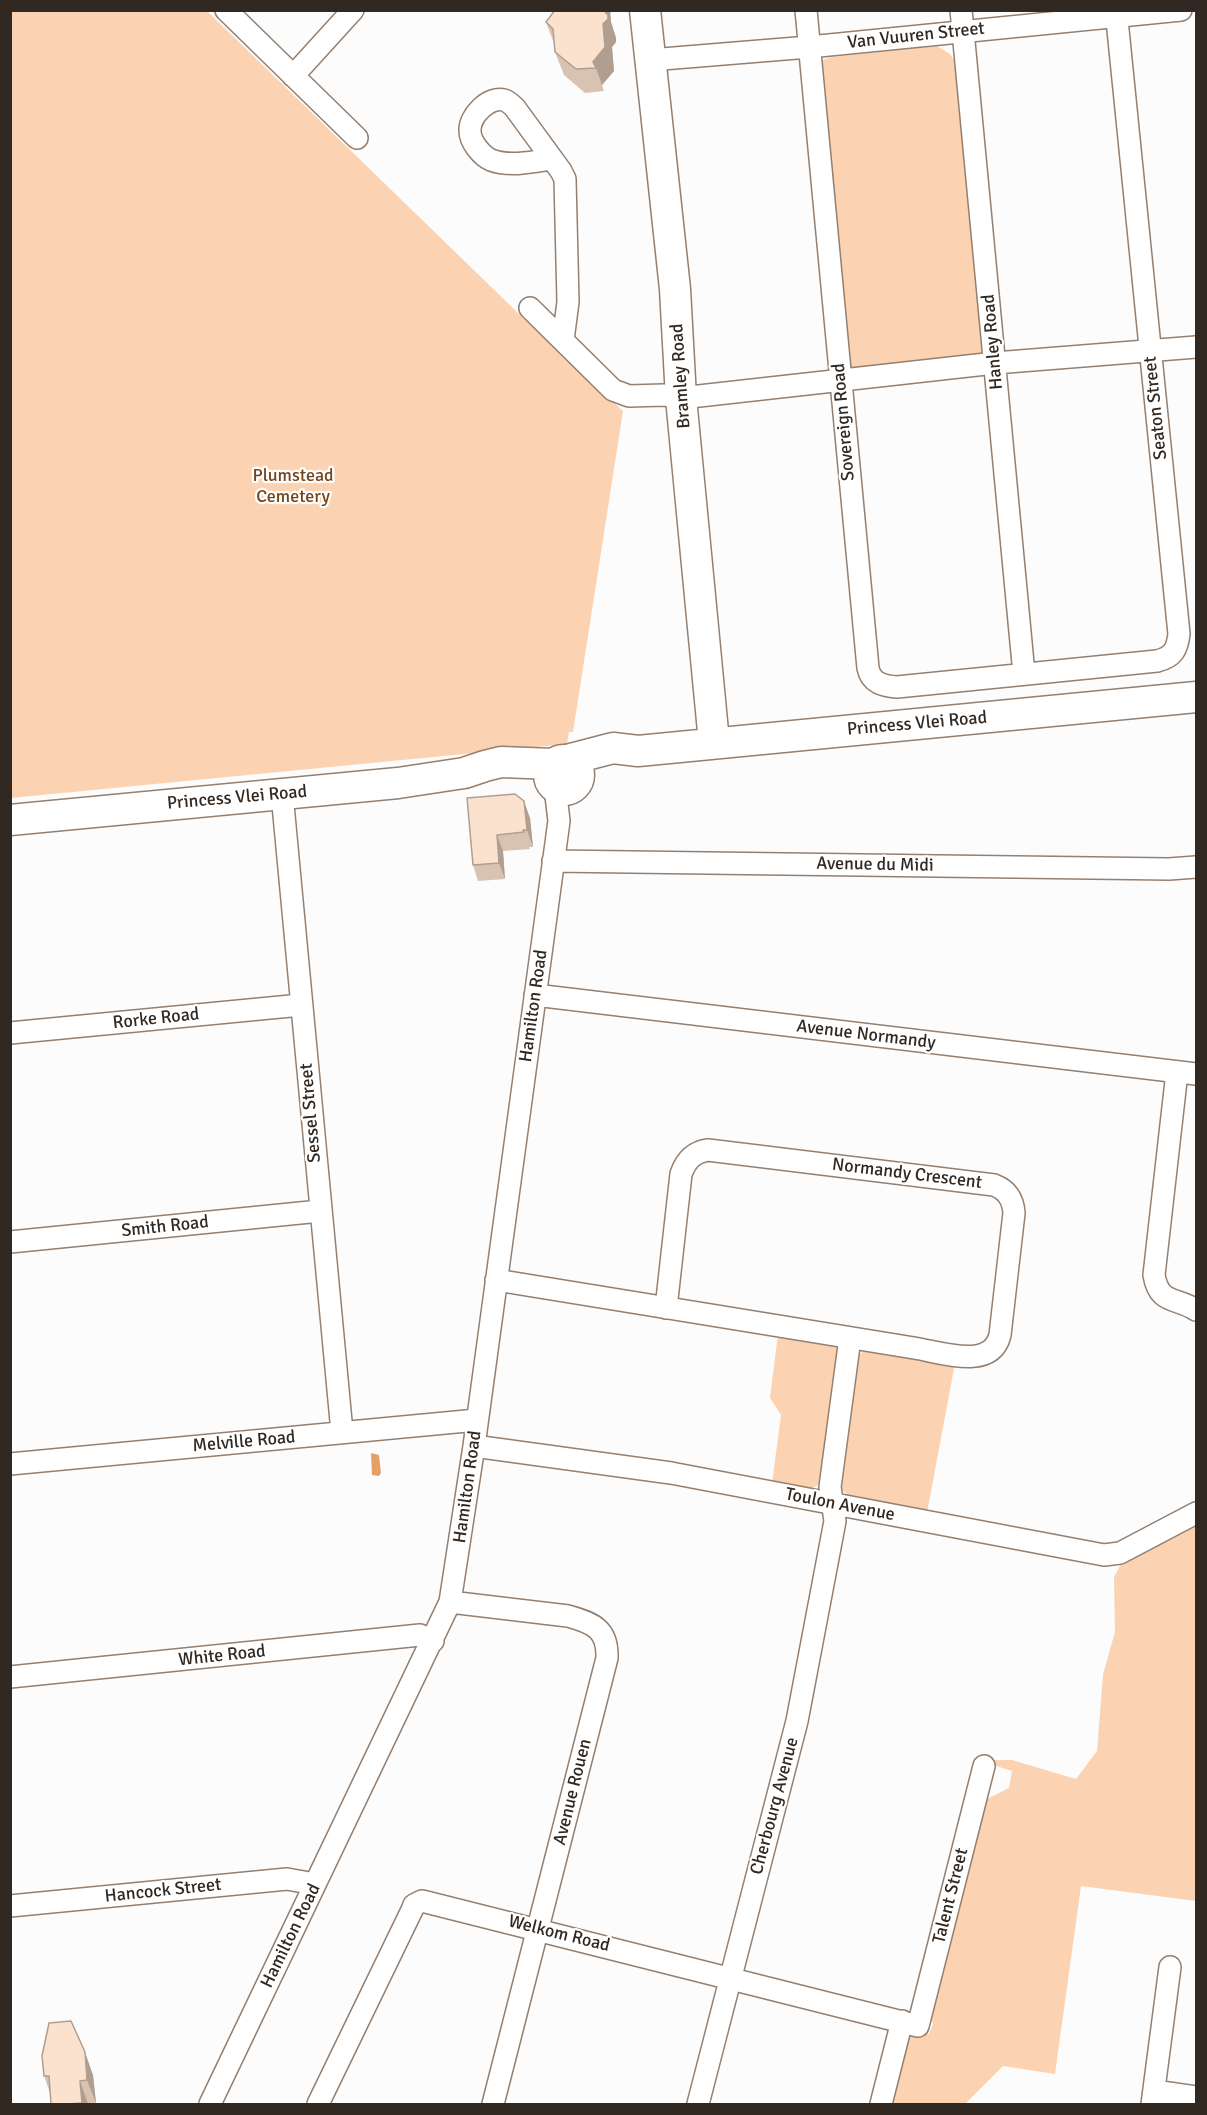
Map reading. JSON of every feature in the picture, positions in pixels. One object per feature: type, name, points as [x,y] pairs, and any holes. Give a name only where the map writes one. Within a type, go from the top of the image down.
[{"type":"street","points":[[226,10],[357,138]]},
{"type":"street","points":[[293,76],[353,10]]},
{"type":"street","name":"Bramley Road","points":[[645,10],[675,289],[681,398],[714,742]]},
{"type":"street","name":"Sovereign Road","points":[[806,10],[869,676],[877,683],[897,687],[1024,674]]},
{"type":"street","name":"Van Vuuren Street","points":[[650,60],[809,47],[962,21],[1181,10]]},
{"type":"street","name":"Seaton Street","points":[[1024,674],[1157,661],[1167,659],[1174,653],[1178,644],[1179,634],[1117,13]]},
{"type":"street","name":"Hanley Road","points":[[962,21],[1024,674]]},
{"type":"street","points":[[551,159],[565,179],[568,302],[562,340]]},
{"type":"street","points":[[530,308],[619,393],[629,396],[664,395],[681,398],[995,363],[1197,347]]},
{"type":"street","name":"Princess Vlei Road","points":[[10,820],[398,783],[464,773],[501,762],[563,776],[638,751],[1197,697]]},
{"type":"street","name":"Hamilton Road","points":[[210,2104],[450,1602],[474,1446],[559,821],[563,776]]},
{"type":"street","name":"Sessel Street","points":[[282,794],[342,1432]]},
{"type":"street","name":"Avenue du Midi","points":[[553,861],[1169,869],[1197,867]]},
{"type":"street","name":"Avenue Normandy","points":[[535,995],[1187,1073]]},
{"type":"street","name":"Rorke Road","points":[[10,1033],[301,1005]]},
{"type":"street","points":[[1187,1073],[1154,1275],[1156,1284],[1164,1296],[1197,1310]]},
{"type":"street","name":"Normandy Crescent","points":[[496,1280],[666,1308],[850,1338],[969,1357],[984,1356],[995,1347],[1000,1335],[1014,1213],[1012,1200],[1008,1194],[994,1185],[708,1150],[701,1151],[690,1158],[681,1173],[666,1308]]},
{"type":"street","name":"Smith Road","points":[[10,1242],[320,1211]]},
{"type":"street","points":[[832,1503],[830,1487],[850,1338]]},
{"type":"street","name":"Melville Road","points":[[10,1464],[477,1420]]},
{"type":"street","name":"Toulon Avenue","points":[[474,1446],[671,1473],[1109,1555],[1125,1551],[1197,1513]]},
{"type":"street","name":"Cherbourg Avenue","points":[[698,2104],[797,1721],[835,1521],[832,1503]]},
{"type":"street","name":"Avenue Rouen","points":[[450,1602],[568,1616],[592,1624],[605,1638],[607,1658],[493,2104]]},
{"type":"street","name":"White Road","points":[[10,1677],[420,1635],[433,1641]]},
{"type":"street","name":"Talent Street","points":[[881,2104],[910,2024],[984,1766]]},
{"type":"street","name":"Hancock Street","points":[[10,1906],[287,1878],[315,1884]]},
{"type":"street","name":"Welkom Road","points":[[318,2104],[412,1910],[418,1902],[427,1901],[538,1928],[910,2024]]},
{"type":"street","points":[[1170,1967],[1153,2098],[1197,2097]]},
{"type":"green space","name":"Plumstead Cemetery","points":[[11,11],[207,11],[518,313],[623,411],[573,732],[569,732],[567,744],[11,798]]},
{"type":"green space","points":[[937,46],[950,54],[958,67],[983,350],[980,355],[855,370],[848,364],[819,65],[823,60],[831,57]]},
{"type":"green space","points":[[778,1334],[834,1344],[838,1348],[822,1480],[812,1488],[799,1489],[772,1483],[781,1415],[770,1398]]},
{"type":"green space","points":[[867,1349],[955,1363],[927,1513],[850,1497],[842,1490],[840,1484],[857,1356]]},
{"type":"green space","points":[[1196,1522],[1196,1901],[1081,1886],[1055,2074],[1003,2066],[965,2104],[887,2104],[904,2037],[915,2031],[929,2034],[933,2024],[928,2011],[983,1801],[1009,1788],[1012,1771],[990,1764],[990,1760],[1012,1760],[1076,1779],[1097,1751],[1103,1674],[1115,1632],[1114,1577],[1121,1564]]},
{"type":"shaded area","points":[[371,1453],[379,1455],[381,1473],[379,1476],[372,1475]]},
{"type":"building","points":[[555,10],[603,10],[608,15],[608,19],[603,24],[605,47],[593,62],[596,68],[576,69],[555,52],[553,29],[546,22]]},
{"type":"building","points":[[515,794],[524,801],[527,830],[497,835],[499,863],[473,865],[467,798]]},
{"type":"building","points":[[71,2021],[85,2052],[87,2080],[80,2081],[82,2103],[51,2104],[49,2076],[44,2076],[42,2056],[49,2023]]}]
